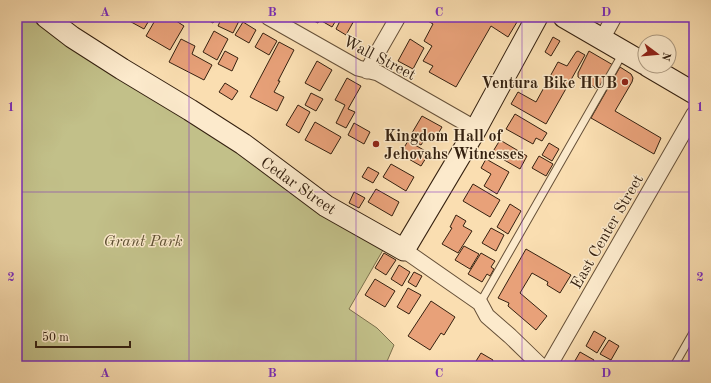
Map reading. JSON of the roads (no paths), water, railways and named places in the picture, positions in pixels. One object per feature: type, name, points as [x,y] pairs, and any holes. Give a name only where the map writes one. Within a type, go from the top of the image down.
[{"type":"main road","name":"Cedar Street","points":[[46,17],[72,37],[242,144],[326,206],[404,250]]},
{"type":"main road","points":[[404,250],[476,130],[537,17]]},
{"type":"main road","points":[[564,17],[637,59]]},
{"type":"main road","points":[[662,74],[694,92]]},
{"type":"street","name":"Wall Street","points":[[268,17],[358,68],[378,73],[476,130]]},
{"type":"street","points":[[367,71],[398,17]]},
{"type":"street","points":[[602,39],[614,17]]},
{"type":"street","name":"East Center Street","points":[[549,366],[694,114]]},
{"type":"street","name":"Cedar Street","points":[[404,250],[480,303],[487,316],[541,366]]},
{"type":"lane","points":[[480,303],[624,52]]},
{"type":"lane","points":[[674,366],[694,331]]},
{"type":"place","name":"Ventura Bike HUB","points":[[625,82]]},
{"type":"place","name":"Kingdom Hall of Jehovahs Witnesses","points":[[376,144]]},
{"type":"park label","name":"Grant Park","points":[[143,240]]}]
